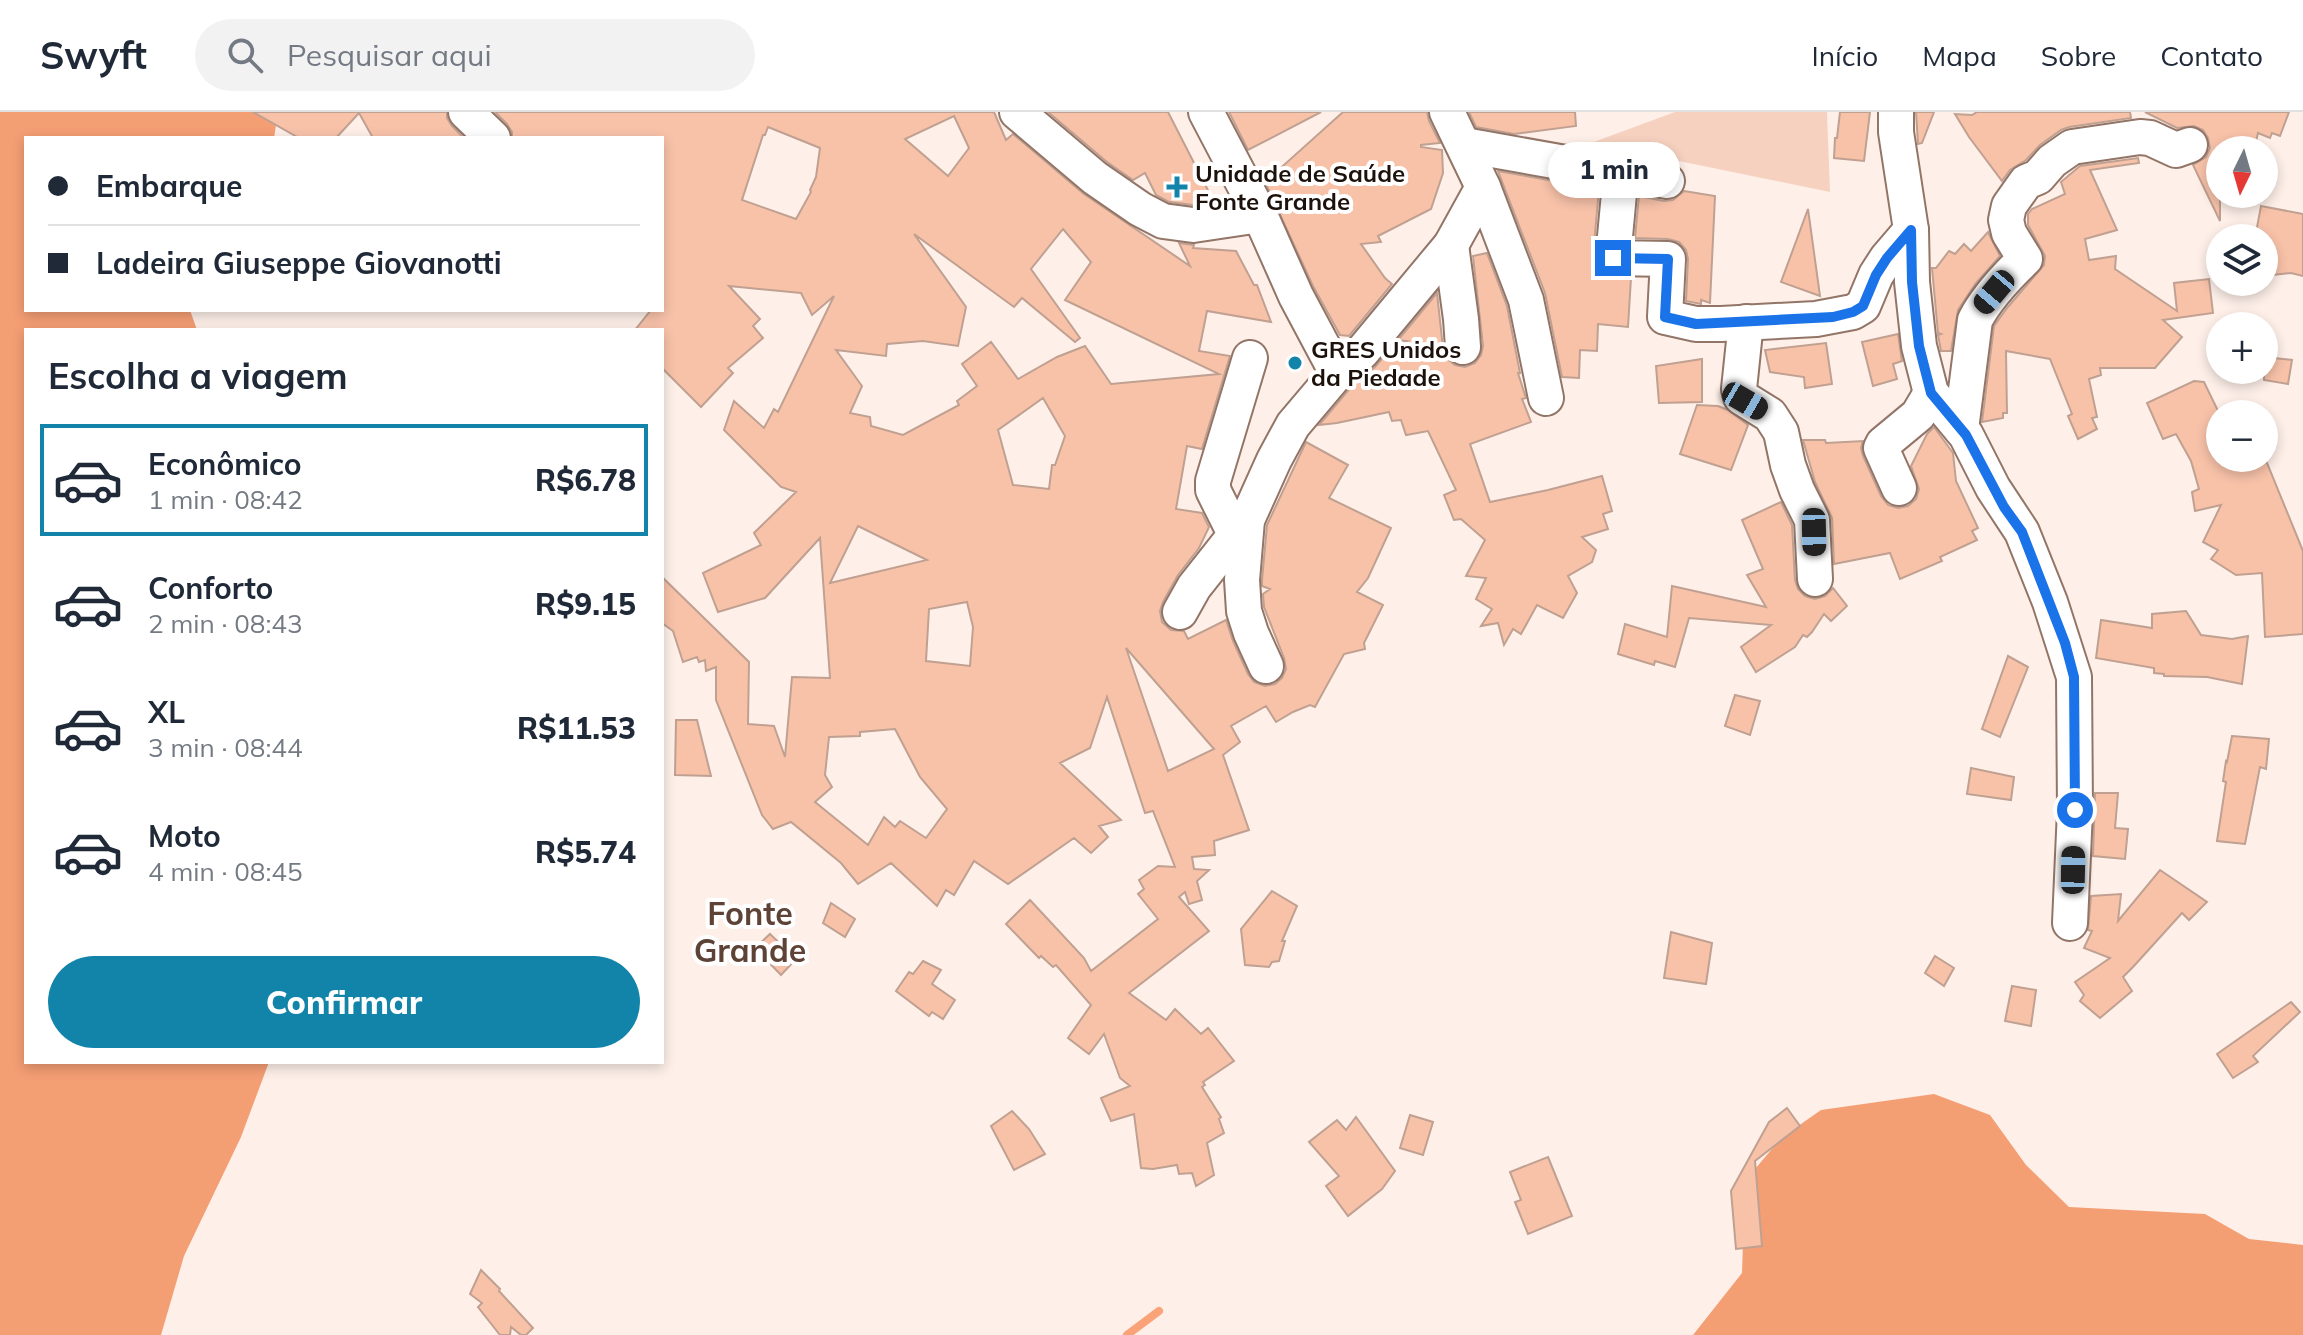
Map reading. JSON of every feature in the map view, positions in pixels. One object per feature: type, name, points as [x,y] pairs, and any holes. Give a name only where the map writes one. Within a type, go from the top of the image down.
[{"type":"street","points":[[466,112],[491,136]]},
{"type":"street","points":[[1017,112],[1095,178],[1163,221],[1193,225],[1260,215]]},
{"type":"street","points":[[1206,112],[1337,373]]},
{"type":"street","points":[[1447,112],[1483,187],[1526,300],[1546,398]]},
{"type":"street","points":[[1896,112],[1896,132],[1911,230],[1912,282],[1919,346],[1931,393],[1961,429],[2022,532],[2050,602],[2074,677],[2075,810],[2070,923]]},
{"type":"street","points":[[1961,429],[1975,320],[1980,310],[2025,259],[2009,233],[2006,220],[2009,206],[2026,182],[2042,173],[2072,147],[2140,137],[2150,138],[2176,150],[2190,145]]},
{"type":"street","points":[[1464,145],[1667,181]]},
{"type":"street","points":[[1621,172],[1613,258],[1668,259],[1665,317],[1696,324],[1816,319],[1853,312],[1863,306],[1876,275],[1911,230]]},
{"type":"street","points":[[1180,612],[1194,587],[1241,527],[1293,425],[1337,373],[1362,352],[1451,245],[1483,187]]},
{"type":"street","points":[[1451,245],[1463,347]]},
{"type":"street","points":[[1746,322],[1739,389],[1741,397],[1770,415],[1781,432],[1788,465],[1812,520],[1815,579]]},
{"type":"street","points":[[1250,358],[1213,481],[1213,490],[1241,527],[1244,611],[1266,666]]},
{"type":"street","points":[[1899,488],[1881,448],[1918,415],[1931,393]]},
{"type":"shaded area","points":[[0,112],[278,112],[274,136],[24,136],[24,312],[191,312],[196,328],[24,328],[24,1064],[268,1064],[241,1137],[184,1256],[161,1335],[0,1335]]},
{"type":"shaded area","points":[[1675,112],[1827,112],[1830,192],[1591,143]]},
{"type":"shaded area","points":[[1934,1094],[1990,1115],[2026,1165],[2069,1207],[2205,1214],[2249,1239],[2303,1245],[2303,1335],[1693,1335],[1742,1273],[1745,1181],[1781,1138],[1821,1110]]},
{"type":"building","points":[[253,112],[447,112],[452,126],[462,136],[372,136],[359,113],[338,136],[295,136]]},
{"type":"building","points":[[495,112],[994,112],[1006,140],[1013,134],[1084,194],[1190,266],[1179,243],[1194,245],[1193,248],[1236,251],[1254,285],[1257,285],[1271,322],[1207,311],[1199,351],[1230,356],[1202,449],[1187,446],[1176,509],[1202,513],[1209,527],[1199,548],[1178,575],[1163,602],[1160,611],[1162,622],[1171,630],[1184,631],[1188,639],[1226,620],[1254,682],[1265,686],[1275,684],[1282,678],[1286,669],[1284,658],[1264,607],[1263,594],[1270,589],[1262,586],[1267,525],[1306,442],[1348,465],[1329,498],[1391,528],[1368,578],[1357,592],[1383,605],[1364,643],[1365,649],[1344,654],[1315,707],[1310,705],[1276,722],[1266,706],[1231,726],[1240,742],[1223,755],[1249,830],[1214,841],[1215,855],[1192,857],[1194,869],[1209,870],[1197,881],[1202,900],[1189,904],[1185,892],[1179,897],[1209,931],[1129,993],[1166,1020],[1175,1009],[1201,1034],[1208,1028],[1234,1061],[1203,1082],[1205,1085],[1202,1087],[1221,1117],[1224,1133],[1207,1143],[1214,1175],[1196,1186],[1192,1173],[1179,1174],[1177,1165],[1141,1168],[1134,1114],[1111,1121],[1101,1098],[1130,1086],[1120,1078],[1104,1034],[1089,1054],[1068,1038],[1091,1005],[1056,965],[1053,967],[1041,956],[1039,958],[1006,924],[1030,900],[1084,958],[1091,971],[1158,919],[1138,894],[1144,889],[1139,880],[1158,866],[1175,867],[1153,811],[1145,813],[1107,697],[1090,748],[1060,763],[1121,820],[1099,826],[1108,837],[1091,853],[1074,838],[1008,884],[974,861],[954,895],[946,890],[937,906],[891,863],[858,884],[841,863],[791,822],[773,829],[762,815],[716,700],[716,667],[706,671],[705,660],[699,662],[697,657],[683,662],[673,631],[664,624],[664,579],[749,662],[748,724],[774,726],[785,757],[792,677],[830,678],[820,538],[765,598],[718,612],[703,573],[761,545],[754,533],[796,492],[781,487],[724,430],[734,401],[764,428],[774,409],[778,412],[834,296],[812,315],[801,293],[729,286],[760,319],[753,326],[763,338],[728,368],[733,373],[701,407],[664,370],[664,328],[637,328],[649,312],[664,312],[664,136],[512,136]],"holes":[[[954,116],[969,148],[948,176],[905,139]],[[768,127],[820,148],[811,192],[796,219],[742,200]],[[1063,229],[1091,262],[1065,300],[1219,374],[1111,384],[1085,346],[1057,357],[1018,379],[991,342],[962,364],[977,386],[957,401],[959,405],[903,435],[871,426],[870,417],[850,413],[862,386],[836,350],[886,356],[887,344],[923,341],[958,346],[966,307],[914,234],[1014,307],[1022,298],[1075,342],[1080,338],[1031,269]],[[1043,398],[1065,436],[1055,465],[1052,465],[1049,489],[1013,485],[998,430]],[[858,526],[927,560],[830,583]],[[967,602],[973,627],[970,666],[926,661],[929,609]],[[1126,648],[1214,749],[1168,771]],[[895,729],[920,777],[947,809],[926,838],[900,821],[895,827],[884,817],[868,845],[815,802],[832,787],[825,775],[829,737],[860,736],[860,732]]]},
{"type":"building","points":[[1048,112],[1168,112],[1214,202],[1193,205],[1169,202],[1156,195],[1145,173],[1133,180]]},
{"type":"building","points":[[1229,112],[1321,112],[1248,150]]},
{"type":"building","points":[[1343,112],[1427,112],[1440,143],[1421,147],[1442,150],[1443,173],[1431,209],[1378,236],[1381,242],[1361,244],[1392,284],[1349,336],[1340,335],[1313,286],[1265,182]]},
{"type":"building","points":[[1469,112],[1575,112],[1576,126],[1514,134],[1476,127]]},
{"type":"building","points":[[1840,112],[1870,112],[1864,161],[1834,158]]},
{"type":"building","points":[[1916,112],[1934,112],[1922,143],[1918,144]]},
{"type":"building","points":[[1977,112],[2130,112],[2131,118],[2061,130],[2010,170],[2002,181],[1955,114],[1972,115]]},
{"type":"building","points":[[2145,112],[2289,112],[2280,136],[2258,133],[2257,136],[2207,136],[2203,130],[2194,126],[2177,128]]},
{"type":"building","points":[[2206,157],[2206,192],[2193,165]]},
{"type":"building","points":[[2138,158],[2139,163],[2090,170],[2117,230],[2085,239],[2089,260],[2116,256],[2115,269],[2177,311],[2174,283],[2206,279],[2206,296],[2211,296],[2213,312],[2163,320],[2182,337],[2155,368],[2100,368],[2101,375],[2089,379],[2097,417],[2092,418],[2097,429],[2078,439],[2068,416],[2072,414],[2050,359],[2006,351],[2007,413],[2003,413],[2003,418],[1982,422],[1994,326],[2044,265],[2045,256],[2028,225],[2028,214],[2032,209],[2065,194],[2061,182],[2080,166]]},
{"type":"building","points":[[1498,171],[1599,189],[1593,256],[1595,266],[1603,275],[1631,278],[1628,327],[1598,324],[1597,351],[1580,350],[1579,378],[1562,377],[1545,293]]},
{"type":"building","points":[[1684,191],[1715,196],[1710,303],[1686,301],[1688,259],[1686,250],[1679,242],[1635,238],[1639,196],[1673,200]]},
{"type":"building","points":[[2214,208],[2220,208],[2220,221]]},
{"type":"building","points":[[2261,208],[2303,214],[2303,276],[2278,274],[2278,224],[2258,224]]},
{"type":"building","points":[[1808,209],[1820,296],[1781,282]]},
{"type":"building","points":[[1988,232],[2000,256],[1958,310],[1951,351],[1941,351],[1932,268],[1936,268],[1949,251],[1955,254],[1964,244],[1971,251]]},
{"type":"building","points":[[1487,253],[1507,306],[1518,373],[1526,398],[1522,399],[1531,422],[1470,444],[1490,502],[1602,476],[1612,511],[1603,514],[1608,529],[1582,537],[1596,550],[1592,562],[1568,576],[1577,593],[1563,618],[1537,605],[1521,634],[1513,629],[1504,645],[1498,623],[1481,626],[1492,609],[1476,599],[1486,578],[1466,576],[1485,540],[1461,519],[1454,520],[1444,495],[1456,490],[1428,431],[1406,435],[1401,420],[1392,421],[1389,412],[1319,425],[1351,387],[1375,367],[1391,348],[1407,341],[1398,340],[1437,293],[1446,358],[1455,365],[1465,367],[1475,363],[1483,346],[1473,256]]},
{"type":"building","points":[[1898,334],[1902,361],[1893,364],[1897,379],[1873,386],[1862,342]]},
{"type":"building","points":[[1826,343],[1832,384],[1805,388],[1804,377],[1770,372],[1765,350]]},
{"type":"building","points":[[2278,358],[2292,360],[2288,384],[2278,382]]},
{"type":"building","points":[[1702,359],[1702,402],[1659,403],[1656,366]]},
{"type":"building","points":[[2194,381],[2204,382],[2213,400],[2206,400],[2206,472],[2271,472],[2303,551],[2303,634],[2265,637],[2262,573],[2236,575],[2211,559],[2218,550],[2203,542],[2221,505],[2195,511],[2192,492],[2199,489],[2191,461],[2176,434],[2163,439],[2147,403]]},
{"type":"building","points":[[1697,405],[1718,406],[1748,425],[1731,470],[1680,454]]},
{"type":"building","points":[[1934,427],[1953,453],[1956,481],[1978,528],[1972,531],[1977,540],[1940,557],[1942,561],[1900,579],[1890,553],[1834,564],[1832,518],[1815,482],[1803,440],[1825,440],[1826,443],[1863,441],[1863,456],[1881,496],[1888,505],[1898,508],[1908,506],[1916,499],[1919,489],[1911,466],[1927,434]]},
{"type":"building","points":[[1781,502],[1792,525],[1798,589],[1805,596],[1815,599],[1825,596],[1833,588],[1847,606],[1831,621],[1824,614],[1807,637],[1803,635],[1795,647],[1756,672],[1741,647],[1771,625],[1689,618],[1675,667],[1655,661],[1654,665],[1618,654],[1625,624],[1667,637],[1672,586],[1766,607],[1747,575],[1763,569],[1742,520]]},
{"type":"building","points":[[2186,611],[2201,635],[2232,639],[2248,636],[2242,684],[2207,677],[2164,676],[2154,673],[2154,668],[2096,658],[2101,620],[2152,628],[2152,614]]},
{"type":"building","points":[[2008,656],[2028,667],[2000,737],[1982,729]]},
{"type":"building","points":[[1735,695],[1760,701],[1750,735],[1725,726]]},
{"type":"building","points":[[676,720],[697,720],[711,776],[675,775]]},
{"type":"building","points":[[2232,736],[2269,739],[2266,769],[2260,767],[2245,844],[2217,841],[2226,782],[2223,781]]},
{"type":"building","points":[[1971,768],[2014,777],[2011,800],[1967,794]]},
{"type":"building","points":[[2095,793],[2118,793],[2115,828],[2128,829],[2125,859],[2093,856]]},
{"type":"building","points":[[2160,870],[2207,902],[2189,920],[2182,913],[2123,977],[2132,991],[2100,1018],[2080,1001],[2084,995],[2075,982],[2110,958],[2084,948],[2092,931],[2088,930],[2091,896],[2121,894],[2118,921]]},
{"type":"building","points":[[1272,891],[1297,906],[1282,941],[1285,941],[1279,961],[1272,962],[1269,967],[1245,965],[1241,929]]},
{"type":"building","points":[[831,903],[855,919],[845,937],[823,923]]},
{"type":"building","points":[[1671,932],[1712,943],[1706,984],[1664,978]]},
{"type":"building","points":[[770,934],[796,959],[781,975],[755,948]]},
{"type":"building","points":[[1935,956],[1954,968],[1944,986],[1925,973]]},
{"type":"building","points":[[923,961],[941,970],[932,984],[955,1000],[943,1019],[932,1012],[929,1016],[896,991],[909,972],[913,974]]},
{"type":"building","points":[[2012,986],[2036,990],[2031,1026],[2005,1021]]},
{"type":"building","points":[[2291,1002],[2300,1012],[2253,1056],[2258,1062],[2233,1078],[2217,1054]]},
{"type":"building","points":[[1787,1108],[1800,1126],[1755,1161],[1762,1246],[1736,1249],[1731,1191],[1769,1122]]},
{"type":"building","points":[[1012,1111],[1029,1129],[1045,1154],[1014,1170],[991,1126]]},
{"type":"building","points":[[1410,1115],[1433,1122],[1423,1155],[1400,1148]]},
{"type":"building","points":[[1356,1117],[1395,1171],[1382,1189],[1348,1216],[1326,1186],[1339,1176],[1309,1142],[1337,1120],[1346,1130]]},
{"type":"building","points":[[1548,1157],[1572,1216],[1528,1234],[1515,1202],[1521,1200],[1510,1172]]},
{"type":"building","points":[[481,1270],[533,1328],[526,1335],[511,1327],[510,1335],[500,1335],[478,1307],[482,1303],[470,1294]]},
{"type":"waterway","points":[[1127,1335],[1159,1311]]},
{"type":"place","name":"Unidade de Saúde Fonte Grande","points":[[1177,187]]},
{"type":"place","name":"GRES Unidos da Piedade","points":[[1295,363]]},
{"type":"district","name":"Fonte Grande","points":[[750,932]]},
{"type":"route","points":[[1613,258],[1668,259],[1665,317],[1696,324],[1816,319],[1853,312],[1863,306],[1876,275],[1911,230],[1912,282],[1919,346],[1931,393],[1966,435],[1993,488],[2022,532],[2065,643],[2074,677],[2075,810]]}]
